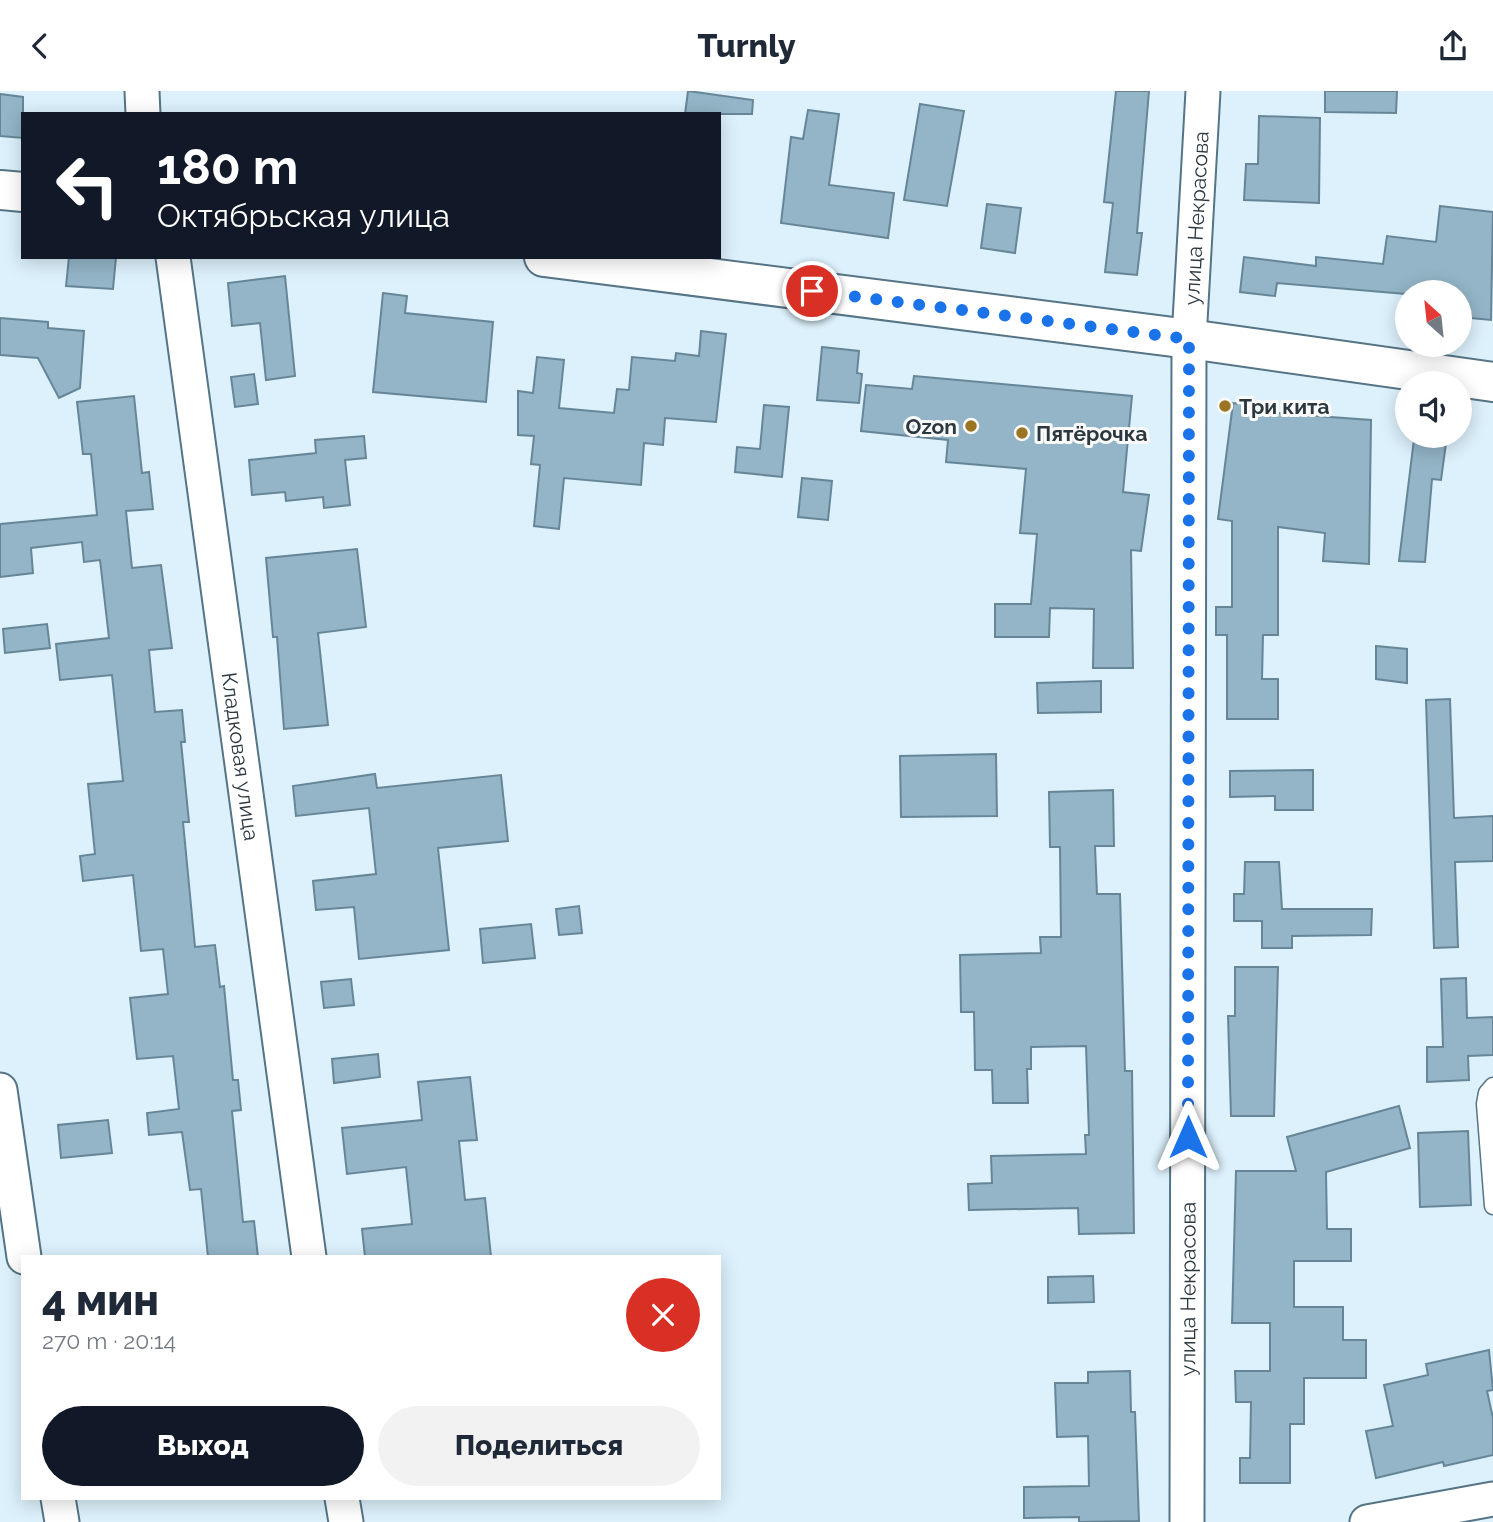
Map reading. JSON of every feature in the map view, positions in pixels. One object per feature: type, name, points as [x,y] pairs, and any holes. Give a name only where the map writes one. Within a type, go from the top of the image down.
[{"type":"street","points":[[142,91],[143,112]]},
{"type":"street","name":"улица Некрасова","points":[[1187,1522],[1189,339],[1203,91]]},
{"type":"street","points":[[0,190],[21,193]]},
{"type":"street","name":"Кладковая улица","points":[[173,259],[309,1255]]},
{"type":"street","points":[[560,259],[1189,339],[1493,382]]},
{"type":"street","points":[[0,1090],[24,1255]]},
{"type":"street","points":[[1367,1522],[1493,1499]]},
{"type":"street","points":[[58,1500],[62,1522]]},
{"type":"street","points":[[342,1500],[346,1522]]},
{"type":"lane","points":[[1493,1086],[1487,1093],[1485,1104],[1493,1206]]},
{"type":"building","points":[[688,91],[753,100],[752,114],[685,112]]},
{"type":"building","points":[[1116,91],[1149,91],[1137,233],[1142,233],[1137,275],[1105,272],[1113,203],[1104,202]]},
{"type":"building","points":[[1325,91],[1397,91],[1396,113],[1325,112]]},
{"type":"building","points":[[0,94],[23,97],[21,138],[0,136]]},
{"type":"building","points":[[920,104],[964,111],[947,206],[904,200]]},
{"type":"building","points":[[808,110],[839,114],[829,185],[894,193],[888,238],[781,223],[791,137],[803,139]]},
{"type":"building","points":[[1259,116],[1320,118],[1319,203],[1244,200],[1246,164],[1258,164]]},
{"type":"building","points":[[987,204],[1021,208],[1015,253],[981,248]]},
{"type":"building","points":[[1440,206],[1493,212],[1491,320],[1472,318],[1472,280],[1395,280],[1395,293],[1277,283],[1275,296],[1240,292],[1244,257],[1316,266],[1316,257],[1383,264],[1387,236],[1436,242]]},
{"type":"building","points":[[69,259],[116,259],[113,289],[66,286]]},
{"type":"building","points":[[285,276],[295,376],[266,380],[260,323],[232,326],[228,283]]},
{"type":"building","points":[[383,293],[407,296],[405,313],[493,322],[486,402],[373,392]]},
{"type":"building","points":[[0,318],[48,322],[48,328],[84,331],[80,388],[59,398],[38,358],[0,355]]},
{"type":"building","points":[[701,331],[726,334],[716,422],[665,418],[663,445],[644,443],[641,485],[564,478],[559,529],[534,526],[540,465],[531,464],[534,436],[518,435],[518,391],[533,393],[537,357],[564,360],[559,408],[614,413],[617,389],[629,390],[632,357],[675,361],[676,353],[699,356]]},
{"type":"building","points":[[822,347],[859,351],[857,373],[862,374],[859,403],[817,400]]},
{"type":"building","points":[[254,374],[258,404],[235,407],[231,377]]},
{"type":"building","points":[[914,376],[1132,396],[1123,492],[1149,495],[1141,551],[1131,550],[1133,668],[1093,668],[1094,609],[1050,608],[1049,637],[995,637],[995,604],[1031,604],[1037,534],[1020,533],[1026,469],[946,462],[948,440],[861,431],[866,385],[912,389]]},
{"type":"building","points":[[134,396],[142,473],[149,472],[153,509],[126,511],[132,568],[161,565],[172,648],[149,650],[155,712],[182,710],[185,742],[181,742],[189,822],[183,822],[195,947],[215,945],[220,987],[224,986],[233,1080],[238,1080],[241,1110],[232,1111],[243,1222],[254,1221],[258,1255],[208,1255],[201,1189],[190,1190],[182,1132],[149,1135],[147,1113],[179,1109],[173,1056],[137,1059],[130,998],[168,994],[163,949],[141,951],[133,875],[83,881],[80,856],[95,854],[88,784],[123,781],[112,675],[60,680],[56,644],[109,638],[100,560],[84,562],[82,542],[31,548],[33,573],[0,577],[0,524],[97,515],[91,454],[83,454],[77,402]]},
{"type":"building","points":[[1233,403],[1277,409],[1276,413],[1371,420],[1369,564],[1323,561],[1325,533],[1278,527],[1278,635],[1263,635],[1262,679],[1278,679],[1278,719],[1227,719],[1227,635],[1216,635],[1216,607],[1232,607],[1232,521],[1218,519]]},
{"type":"building","points":[[764,405],[789,407],[782,477],[735,472],[737,447],[760,449]]},
{"type":"building","points":[[364,436],[366,458],[345,460],[350,505],[324,508],[323,497],[286,501],[285,492],[252,495],[249,460],[316,453],[315,440]]},
{"type":"building","points":[[1413,448],[1445,448],[1441,480],[1432,479],[1425,562],[1399,561]]},
{"type":"building","points":[[802,478],[832,481],[828,520],[798,517]]},
{"type":"building","points":[[357,549],[366,627],[318,633],[328,725],[284,729],[277,637],[273,637],[266,558]]},
{"type":"building","points":[[47,624],[50,648],[5,653],[3,629]]},
{"type":"building","points":[[1376,646],[1407,649],[1407,683],[1376,679]]},
{"type":"building","points":[[1101,681],[1101,712],[1038,713],[1037,683]]},
{"type":"building","points":[[1450,699],[1454,818],[1493,816],[1493,861],[1455,862],[1458,947],[1434,948],[1426,700]]},
{"type":"building","points":[[996,754],[997,816],[901,817],[900,756]]},
{"type":"building","points":[[1313,770],[1313,810],[1275,810],[1275,796],[1230,797],[1230,771]]},
{"type":"building","points":[[375,774],[377,788],[501,775],[508,841],[438,848],[449,950],[359,959],[354,907],[316,910],[313,881],[376,874],[369,808],[296,816],[293,786]]},
{"type":"building","points":[[1113,790],[1114,846],[1095,846],[1097,894],[1120,894],[1125,1071],[1132,1071],[1134,1233],[1079,1234],[1078,1208],[969,1210],[968,1184],[992,1183],[991,1156],[1086,1154],[1085,1135],[1089,1135],[1086,1046],[1031,1047],[1031,1069],[1027,1069],[1028,1103],[993,1103],[992,1070],[975,1070],[974,1012],[961,1012],[960,955],[1041,953],[1040,937],[1061,937],[1060,847],[1050,847],[1049,792]]},
{"type":"building","points":[[1245,862],[1279,862],[1282,909],[1372,909],[1371,935],[1292,936],[1292,948],[1262,948],[1262,921],[1234,921],[1234,894],[1244,894]]},
{"type":"building","points":[[579,906],[582,933],[559,935],[556,909]]},
{"type":"building","points":[[531,924],[535,958],[483,963],[480,929]]},
{"type":"building","points":[[1235,967],[1278,967],[1274,1116],[1231,1116],[1228,1016],[1235,1016]]},
{"type":"building","points":[[1466,978],[1467,1018],[1493,1017],[1493,1055],[1468,1056],[1469,1080],[1427,1082],[1427,1047],[1443,1047],[1441,979]]},
{"type":"building","points":[[351,979],[354,1005],[324,1008],[321,982]]},
{"type":"building","points":[[378,1054],[380,1077],[334,1083],[332,1059]]},
{"type":"building","points":[[470,1077],[477,1140],[459,1141],[465,1200],[485,1198],[491,1255],[365,1255],[362,1229],[412,1224],[406,1167],[347,1174],[342,1128],[422,1120],[418,1082]]},
{"type":"building","points":[[1399,1106],[1410,1148],[1326,1172],[1327,1229],[1351,1229],[1351,1261],[1294,1261],[1294,1307],[1343,1307],[1343,1340],[1366,1340],[1366,1378],[1304,1378],[1304,1424],[1290,1424],[1290,1483],[1240,1483],[1240,1458],[1250,1458],[1251,1402],[1236,1402],[1235,1371],[1270,1371],[1270,1323],[1232,1323],[1236,1171],[1296,1171],[1287,1137]]},
{"type":"building","points":[[108,1120],[112,1153],[61,1158],[58,1125]]},
{"type":"building","points":[[1468,1131],[1471,1205],[1420,1207],[1418,1133]]},
{"type":"building","points":[[1093,1276],[1094,1302],[1048,1303],[1048,1277]]},
{"type":"building","points":[[1489,1350],[1493,1390],[1487,1391],[1493,1418],[1493,1455],[1444,1466],[1443,1462],[1376,1478],[1366,1431],[1393,1426],[1384,1385],[1428,1375],[1426,1364]]},
{"type":"building","points":[[1130,1371],[1131,1412],[1135,1412],[1139,1521],[1079,1522],[1079,1517],[1024,1518],[1024,1487],[1089,1486],[1088,1436],[1057,1437],[1055,1383],[1088,1383],[1088,1372]]},
{"type":"place","name":"Три кита","points":[[1225,406]]},
{"type":"place","name":"Ozon","points":[[971,426]]},
{"type":"place","name":"Пятёрочка","points":[[1022,433]]},
{"type":"route","points":[[812,291],[1189,339],[1188,1137]]}]
